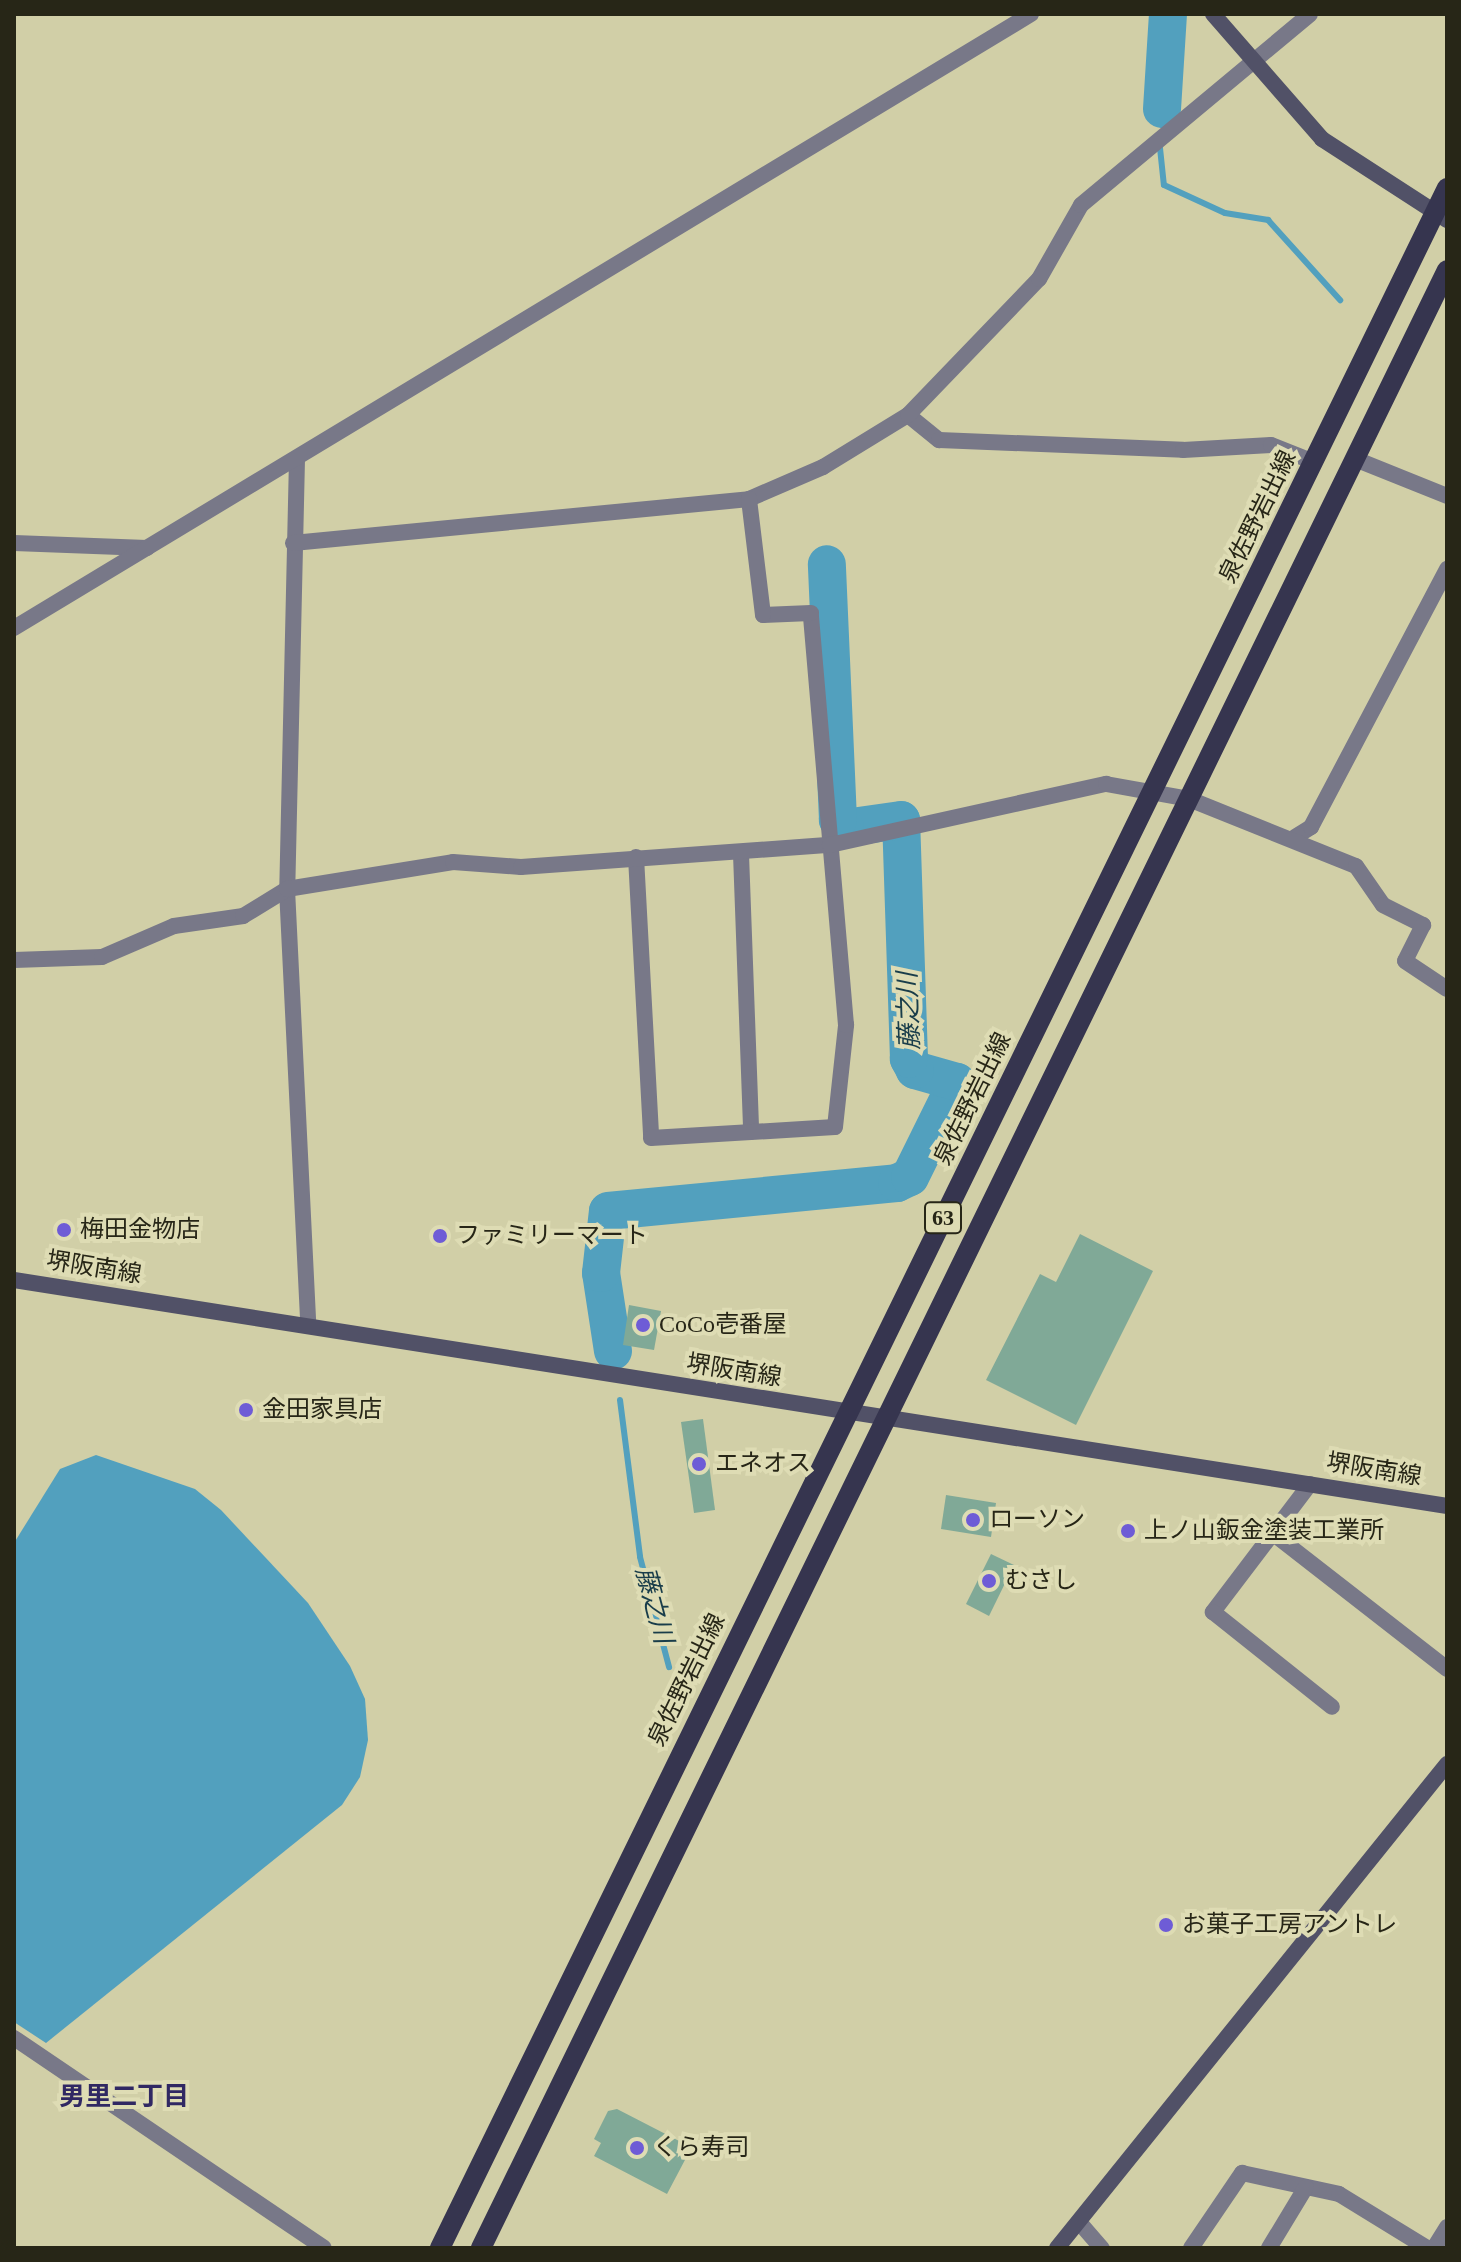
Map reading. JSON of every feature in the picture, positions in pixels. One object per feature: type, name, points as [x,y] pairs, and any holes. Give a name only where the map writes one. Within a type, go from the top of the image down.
[{"type":"main road","points":[[1213,14],[1251,62],[1322,139],[1440,216]]},
{"type":"main road","name":"泉佐野岩出線","points":[[440,2248],[1314,462],[1440,216],[1447,188]]},
{"type":"main road","name":"63","points":[[481,2248],[1447,270]]},
{"type":"main road","name":"堺阪南線","points":[[14,1280],[846,1414],[889,1418],[1447,1506]]},
{"type":"main road","points":[[1057,2248],[1447,1764]]},
{"type":"street","points":[[14,628],[1031,14]]},
{"type":"street","points":[[293,543],[749,499],[823,467],[908,415],[1039,279],[1081,205],[1310,14]]},
{"type":"street","points":[[908,415],[939,440],[1183,450],[1271,445],[1314,462]]},
{"type":"street","points":[[297,459],[287,889],[308,1325]]},
{"type":"street","points":[[1355,459],[1447,496]]},
{"type":"street","points":[[636,857],[651,1138],[835,1127],[846,1025],[811,613],[763,615],[749,499]]},
{"type":"street","points":[[14,543],[147,548]]},
{"type":"street","points":[[1295,837],[1311,827],[1447,569]]},
{"type":"street","points":[[14,960],[102,957],[174,926],[243,916],[287,889],[453,862],[521,867],[636,857],[741,854],[830,845],[904,829],[993,803],[1106,784],[1189,799],[1295,837],[1356,866],[1383,905],[1423,925],[1405,961],[1447,989]]},
{"type":"street","points":[[741,854],[751,1132]]},
{"type":"street","points":[[1310,1484],[1275,1535],[1213,1612],[1332,1707]]},
{"type":"street","points":[[1275,1535],[1447,1669]]},
{"type":"street","points":[[14,2038],[324,2248]]},
{"type":"street","points":[[1191,2248],[1242,2173],[1339,2194],[1427,2248]]},
{"type":"street","points":[[1269,2248],[1306,2187]]},
{"type":"street","points":[[1079,2222],[1102,2248]]},
{"type":"street","points":[[1434,2248],[1447,2227]]},
{"type":"water","points":[[96,1455],[195,1489],[221,1510],[308,1603],[350,1666],[365,1699],[368,1740],[360,1777],[342,1805],[46,2043],[14,2022],[14,1543],[60,1469]]},
{"type":"building","points":[[1080,1234],[1153,1271],[1076,1425],[986,1380],[1040,1274],[1056,1282]]},
{"type":"building","points":[[629,1305],[661,1311],[654,1350],[623,1345]]},
{"type":"building","points":[[703,1419],[715,1510],[694,1513],[681,1422]]},
{"type":"building","points":[[946,1495],[996,1503],[991,1537],[941,1529]]},
{"type":"building","points":[[991,1554],[1014,1565],[989,1616],[966,1604]]},
{"type":"building","points":[[617,2109],[683,2143],[678,2154],[686,2158],[667,2194],[594,2156],[601,2143],[594,2139],[608,2111]]},
{"type":"waterway","name":"藤之川","points":[[1162,109],[1168,14]]},
{"type":"waterway","points":[[1160,148],[1164,185],[1225,213],[1268,220],[1340,300]]},
{"type":"waterway","name":"藤之川","points":[[613,1351],[601,1273],[608,1211],[897,1183],[910,1177],[957,1082],[915,1070],[909,1059],[901,820],[845,828],[838,820],[827,564]]},
{"type":"waterway","name":"藤之川","points":[[620,1400],[640,1557],[669,1667]]},
{"type":"place","name":"梅田金物店","points":[[64,1230]]},
{"type":"place","name":"ファミリーマート","points":[[440,1236]]},
{"type":"place","name":"CoCo壱番屋","points":[[643,1325]]},
{"type":"place","name":"金田家具店","points":[[246,1410]]},
{"type":"place","name":"エネオス","points":[[699,1464]]},
{"type":"place","name":"ローソン","points":[[973,1520]]},
{"type":"place","name":"上ノ山鈑金塗装工業所","points":[[1128,1531]]},
{"type":"place","name":"むさし","points":[[989,1581]]},
{"type":"place","name":"お菓子工房アントレ","points":[[1166,1925]]},
{"type":"place","name":"くら寿司","points":[[637,2148]]},
{"type":"district","name":"男里二丁目","points":[[124,2097]]}]
